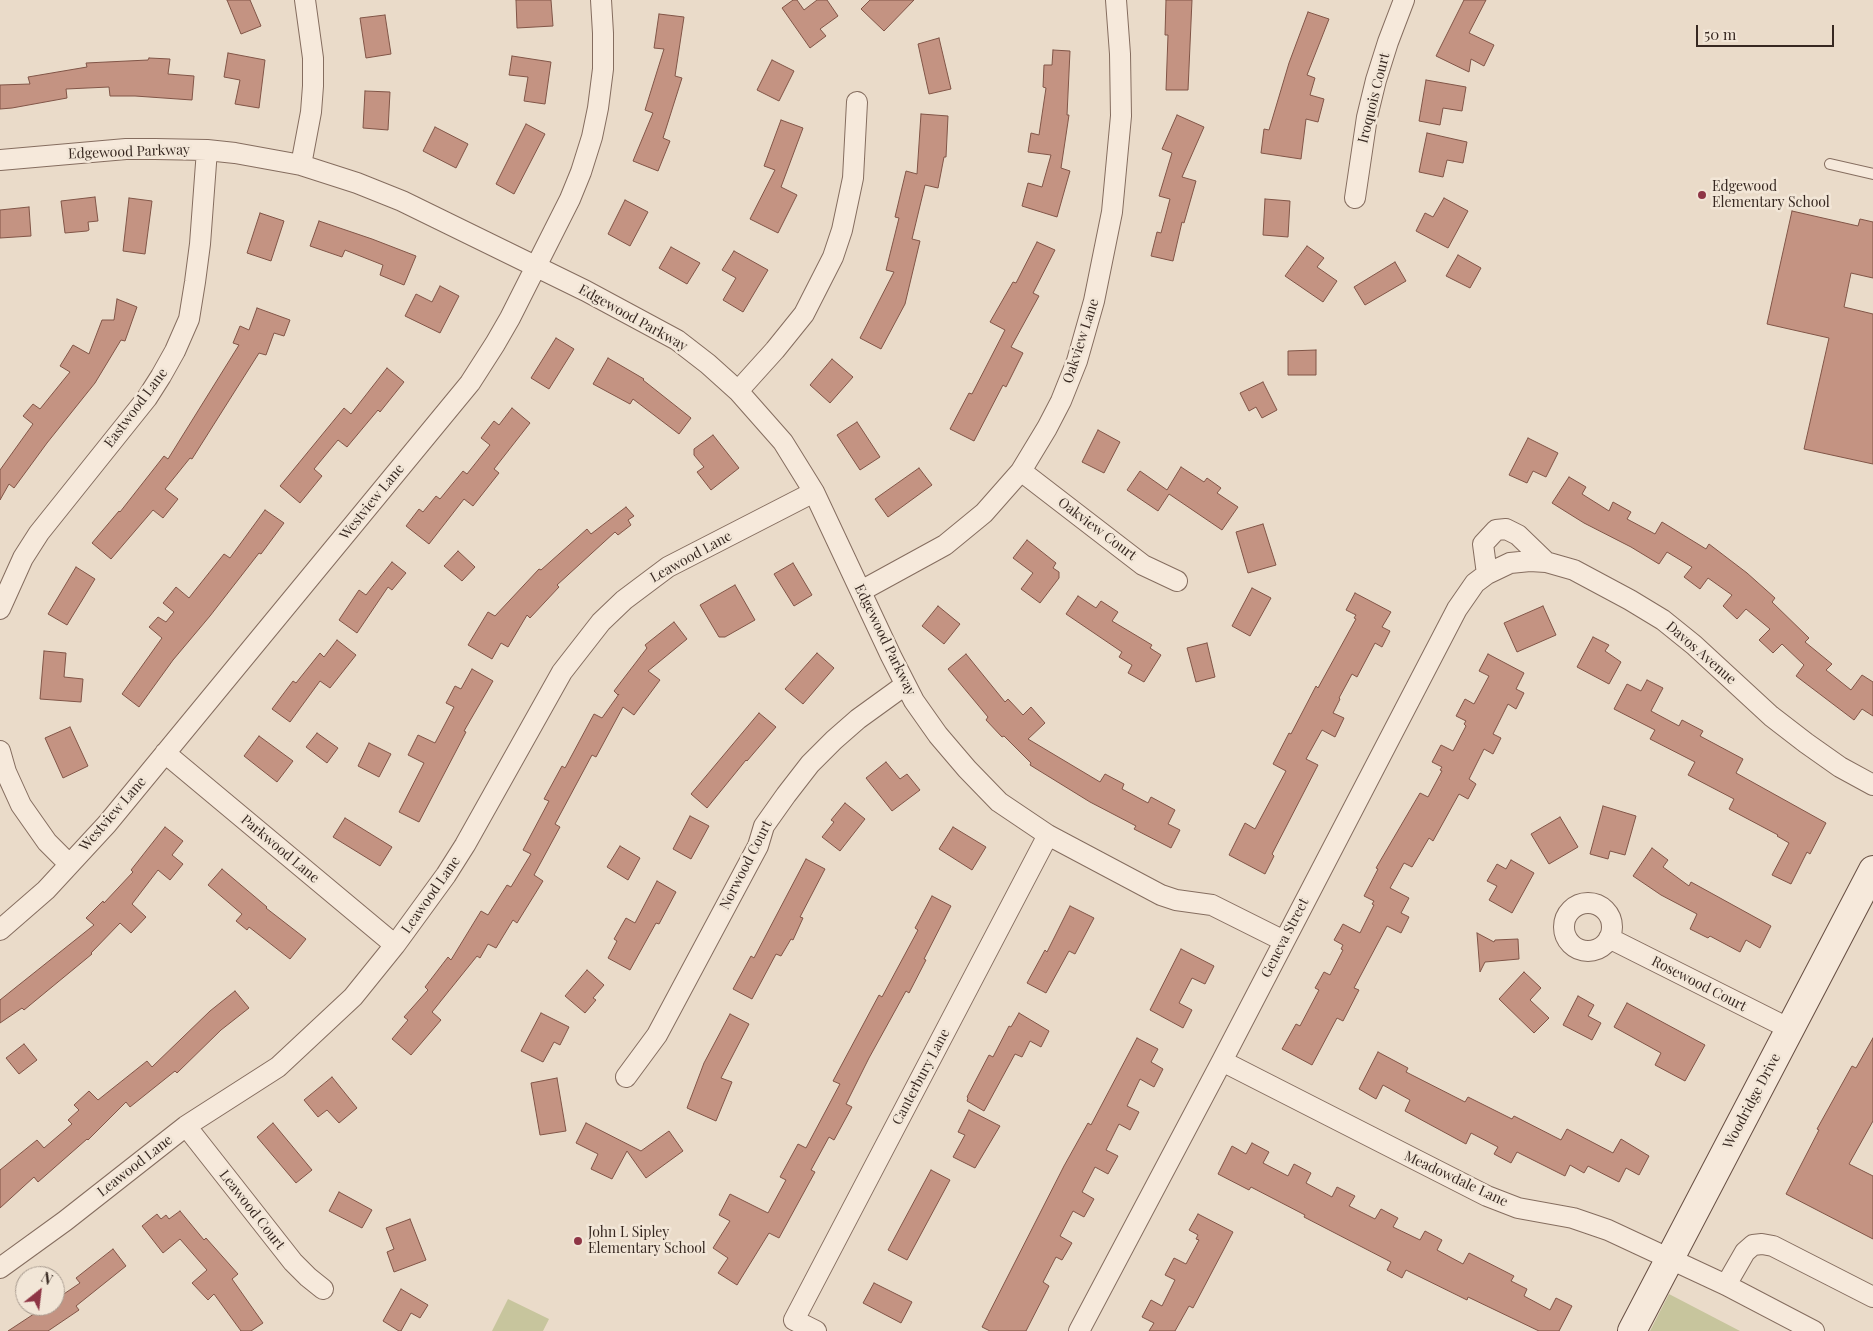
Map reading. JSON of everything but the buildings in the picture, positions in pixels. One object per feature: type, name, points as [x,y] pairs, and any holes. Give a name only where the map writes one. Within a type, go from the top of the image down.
[{"type":"street","points":[[302,165],[311,112],[313,86],[313,58],[305,0]]},
{"type":"street","name":"Westview Lane","points":[[0,930],[46,890],[107,824],[470,382],[510,318],[581,172],[592,137],[603,69],[603,33],[600,0]]},
{"type":"street","name":"Oakview Lane","points":[[861,591],[945,545],[984,513],[1021,471],[1047,428],[1077,361],[1094,301],[1112,212],[1121,116],[1120,54],[1116,0]]},
{"type":"street","name":"Iroquois Court","points":[[1354,198],[1370,108],[1388,42],[1404,0]]},
{"type":"street","points":[[738,391],[804,314],[833,257],[842,230],[853,178],[857,102]]},
{"type":"street","name":"Edgewood Parkway","points":[[0,160],[126,149],[207,150],[302,165],[402,200],[624,310],[677,340],[738,391],[783,442],[814,492],[905,685],[926,718],[967,770],[998,802],[1048,834],[1161,895],[1176,900],[1212,905],[1284,940]]},
{"type":"street","name":"Eastwood Lane","points":[[0,609],[23,558],[39,533],[146,398],[175,351],[188,319],[195,282],[200,244],[207,150]]},
{"type":"street","name":"Oakview Court","points":[[1021,471],[1143,565],[1177,581]]},
{"type":"street","name":"Leawood Lane","points":[[0,1268],[65,1221],[186,1126],[278,1067],[353,997],[425,905],[465,845],[562,672],[601,622],[624,600],[668,567],[814,492]]},
{"type":"street","points":[[1487,574],[1483,544],[1496,530],[1506,529],[1518,535],[1546,562]]},
{"type":"street","name":"Davos Avenue","points":[[1510,563],[1546,562],[1574,570],[1663,620],[1718,666],[1771,716],[1840,767],[1873,785]]},
{"type":"street","name":"Geneva Street","points":[[1079,1331],[1457,609],[1475,583],[1487,574],[1510,563]]},
{"type":"street","name":"Norwood Court","points":[[626,1077],[656,1035],[758,846],[764,826],[786,795],[810,764],[834,740],[858,719],[905,685]]},
{"type":"street","points":[[0,752],[6,772],[22,805],[47,842],[69,864]]},
{"type":"street","name":"Parkwood Lane","points":[[165,753],[395,945]]},
{"type":"street","name":"Canterbury Lane","points":[[792,1325],[1048,834]]},
{"type":"street","name":"Woodridge Drive","points":[[1632,1331],[1873,870]]},
{"type":"street","name":"Rosewood Court","points":[[1609,938],[1790,1030]]},
{"type":"street","name":"Meadowdale Lane","points":[[1222,1061],[1487,1196],[1518,1208],[1572,1218],[1588,1223],[1726,1285],[1814,1331]]},
{"type":"street","name":"Leawood Court","points":[[186,1126],[293,1262],[323,1289]]},
{"type":"street","points":[[1726,1285],[1745,1252],[1753,1245],[1762,1244],[1773,1246],[1873,1297]]},
{"type":"street","points":[[792,1325],[816,1331]]},
{"type":"lane","points":[[1830,164],[1873,174]]},
{"type":"shaded area","points":[[1669,1294],[1740,1331],[1650,1331]]},
{"type":"shaded area","points":[[508,1299],[549,1319],[543,1331],[492,1331]]},
{"type":"place","name":"Edgewood Elementary School","points":[[1702,195]]},
{"type":"place","name":"John L Sipley Elementary School","points":[[578,1241]]}]
